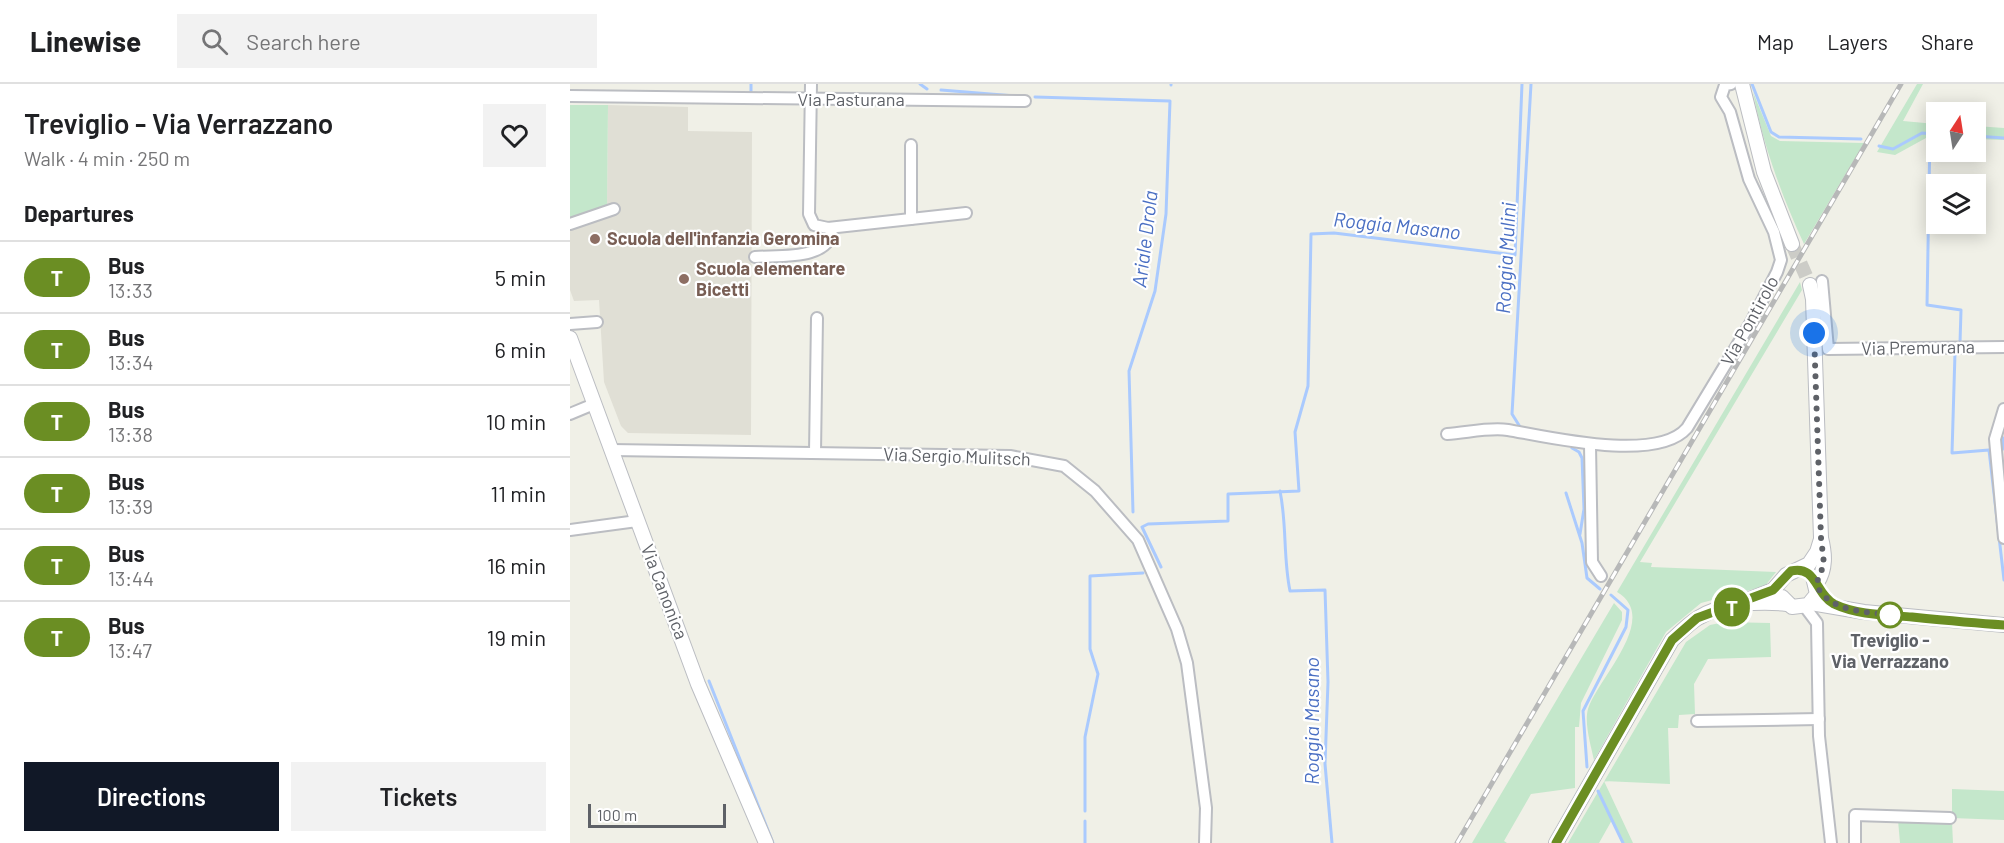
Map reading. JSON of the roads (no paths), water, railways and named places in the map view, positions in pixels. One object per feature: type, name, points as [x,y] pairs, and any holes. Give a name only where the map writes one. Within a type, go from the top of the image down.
[{"type":"street","points":[[598,84],[598,97]]},
{"type":"street","points":[[811,84],[809,214],[814,225],[832,228],[966,213]]},
{"type":"street","name":"Via Pontirolo","points":[[1447,434],[1506,430],[1590,445],[1654,444],[1681,435],[1718,379],[1777,272],[1781,260],[1774,232],[1749,179],[1730,112],[1721,97],[1725,85],[1742,84],[1764,172],[1792,244]]},
{"type":"street","name":"Via Pasturana","points":[[570,96],[1024,101]]},
{"type":"street","points":[[910,219],[911,145]]},
{"type":"street","points":[[570,224],[614,209]]},
{"type":"street","points":[[755,257],[812,252],[830,239],[832,228]]},
{"type":"street","name":"Via Pontirolo","points":[[1816,283],[1814,309],[1821,538],[1824,564],[1817,585]]},
{"type":"street","name":"Via Premurana","points":[[1816,283],[1828,349],[2004,347]]},
{"type":"street","points":[[815,452],[817,318]]},
{"type":"street","points":[[570,324],[597,322]]},
{"type":"street","name":"Via Canonica","points":[[570,338],[698,684],[766,843]]},
{"type":"street","points":[[570,414],[594,404]]},
{"type":"street","points":[[2004,409],[1995,439],[2004,538]]},
{"type":"street","points":[[1590,445],[1592,562],[1602,576]]},
{"type":"street","name":"Via Sergio Mulitsch","points":[[611,450],[1010,456],[1064,465],[1095,491],[1138,540],[1177,629],[1187,663],[1191,691],[1206,808],[1205,843]]},
{"type":"street","points":[[570,530],[637,521]]},
{"type":"street","name":"Via Pontirolo","points":[[1797,570],[1809,564],[1817,552],[1821,538]]},
{"type":"street","points":[[1557,843],[1672,640],[1697,618],[1713,611],[1735,606],[1773,590],[1791,571],[1797,570],[1810,573],[1823,596],[1835,604],[1864,612]]},
{"type":"street","points":[[1782,580],[1780,593],[1787,604]]},
{"type":"street","points":[[1808,605],[1817,585]]},
{"type":"street","points":[[1735,606],[1787,604],[1799,608],[1808,605],[2004,625]]},
{"type":"street","points":[[1808,605],[1817,623],[1819,719],[1831,843]]},
{"type":"street","points":[[1697,722],[1819,719]]},
{"type":"street","points":[[1855,843],[1855,814],[1950,818]]},
{"type":"waterway","points":[[751,84],[751,92]]},
{"type":"waterway","name":"Ariale Drola","points":[[920,84],[927,89]]},
{"type":"waterway","name":"Roggia Masano","points":[[1161,567],[1142,527],[1148,524],[1228,521],[1228,494],[1299,491],[1295,432],[1308,386],[1311,234],[1334,233],[1515,255],[1522,84]]},
{"type":"waterway","name":"Roggia Mulini","points":[[1522,430],[1512,414],[1531,84]]},
{"type":"waterway","points":[[1752,84],[1771,132],[1779,137],[1861,139]]},
{"type":"waterway","name":"Ariale Drola","points":[[941,90],[1015,96]]},
{"type":"waterway","name":"Ariale Drola","points":[[1035,97],[1170,101],[1166,214],[1155,291],[1129,371],[1133,512]]},
{"type":"waterway","points":[[1879,146],[1893,149],[1922,133],[1926,133]]},
{"type":"waterway","points":[[1986,137],[2004,138]]},
{"type":"waterway","points":[[1929,162],[1927,305],[1961,310],[1960,343]]},
{"type":"waterway","points":[[1955,353],[1952,453],[1989,450],[2004,580]]},
{"type":"waterway","points":[[1999,449],[2004,441]]},
{"type":"waterway","name":"Roggia Mulini","points":[[1572,448],[1579,452],[1582,458],[1584,509],[1580,534]]},
{"type":"waterway","name":"Roggia Masano","points":[[1280,491],[1290,591],[1325,590],[1328,682],[1325,764],[1332,843]]},
{"type":"waterway","name":"Roggia Mulini","points":[[1566,493],[1582,543],[1587,578],[1600,589]]},
{"type":"waterway","name":"Roggia Masano","points":[[1085,811],[1085,737],[1098,674],[1090,649],[1090,576],[1143,573]]},
{"type":"waterway","name":"Roggia Mulini","points":[[1587,767],[1583,711],[1626,627],[1628,610],[1611,595]]},
{"type":"waterway","points":[[709,681],[773,843]]},
{"type":"waterway","name":"Roggia Mulini","points":[[1598,791],[1623,843]]},
{"type":"waterway","name":"Roggia Masano","points":[[1085,821],[1085,843]]},
{"type":"tunnel","points":[[1792,244],[1810,285]]},
{"type":"railway","points":[[1457,843],[1901,84]]},
{"type":"place","name":"Scuola dell'infanzia Geromina","points":[[595,239]]},
{"type":"place","name":"Scuola elementare Bicetti","points":[[684,279]]},
{"type":"place","name":"Treviglio - Via Verrazzano","points":[[1890,615]]}]
